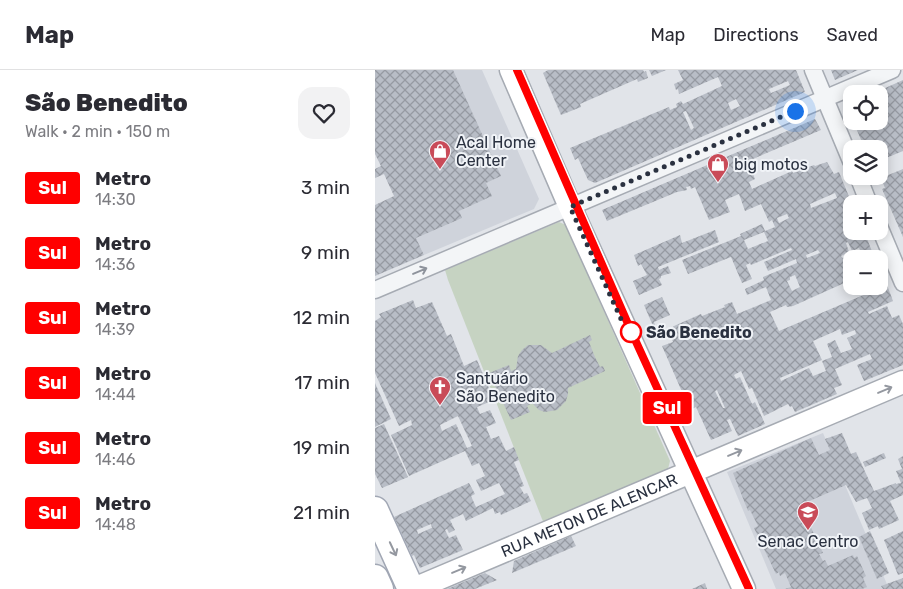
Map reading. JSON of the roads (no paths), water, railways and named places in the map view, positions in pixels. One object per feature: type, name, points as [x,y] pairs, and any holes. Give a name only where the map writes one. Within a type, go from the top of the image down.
[{"type":"main road","points":[[375,510],[412,589]]},
{"type":"main road","points":[[375,578],[380,589]]},
{"type":"street","points":[[511,70],[570,207],[744,589]]},
{"type":"street","points":[[813,70],[843,141]]},
{"type":"street","points":[[375,290],[892,70]]},
{"type":"street","points":[[888,240],[898,256],[903,283]]},
{"type":"street","name":"RUA METON DE ALENCAR","points":[[412,589],[903,382]]},
{"type":"metro line","name":"Sul","points":[[517,70],[632,333],[749,589]]},
{"type":"place","name":"Acal Home Center","points":[[440,170]]},
{"type":"place","name":"big motos","points":[[718,183]]},
{"type":"place","name":"São Benedito","points":[[631,332]]},
{"type":"place","name":"Santuário São Benedito","points":[[440,406]]},
{"type":"place","name":"Senac Centro","points":[[808,531]]}]
